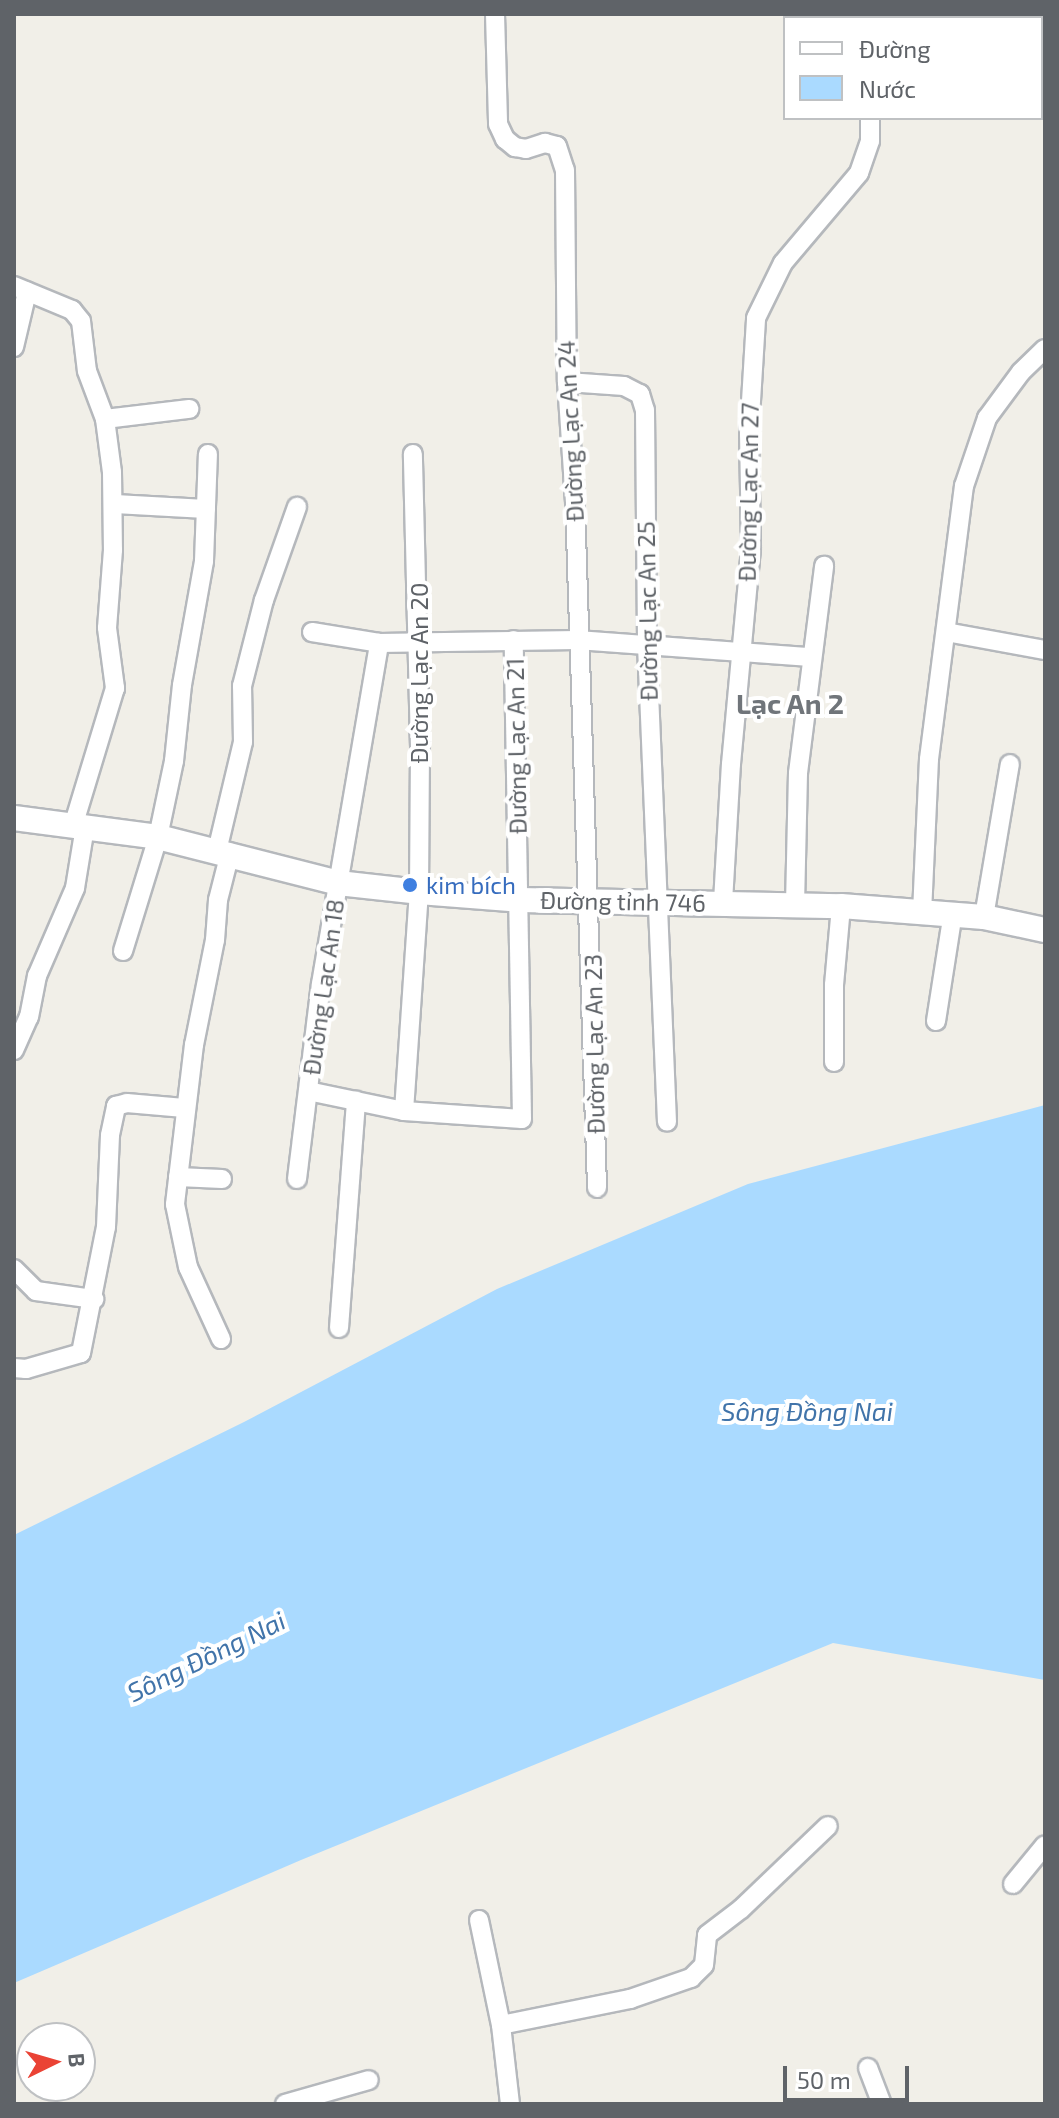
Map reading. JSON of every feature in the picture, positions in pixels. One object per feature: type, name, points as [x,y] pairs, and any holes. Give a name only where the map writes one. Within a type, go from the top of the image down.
[{"type":"main road","name":"Đường tỉnh 746","points":[[14,818],[158,837],[338,883],[419,892],[520,900],[841,906],[953,913],[1045,930]]},
{"type":"street","name":"Đường Lạc An 24","points":[[495,14],[498,124],[505,139],[515,147],[526,149],[545,143],[557,146],[563,156],[567,382],[575,502],[577,640],[589,900]]},
{"type":"street","name":"Đường Lạc An 27","points":[[723,902],[740,649],[751,547],[749,434],[756,318],[783,263],[859,173],[870,141],[870,120]]},
{"type":"street","points":[[14,347],[20,289],[72,310],[81,321],[89,381],[105,419],[115,504],[107,628],[115,688],[79,826],[75,888],[37,976],[29,1017],[14,1050]]},
{"type":"street","points":[[922,913],[929,759],[964,486],[974,450],[1002,395],[1045,349]]},
{"type":"street","name":"Đường Lạc An 25","points":[[567,382],[624,386],[640,394],[642,402],[647,645],[667,1122]]},
{"type":"street","points":[[105,419],[189,409]]},
{"type":"street","points":[[123,951],[158,837],[174,761],[182,685],[204,561],[208,454]]},
{"type":"street","name":"Đường Lạc An 20","points":[[404,1111],[419,892],[419,640],[413,454]]},
{"type":"street","points":[[115,504],[206,509]]},
{"type":"street","points":[[221,1339],[188,1267],[179,1236],[175,1204],[184,1108],[215,940],[223,852],[243,742],[242,686],[264,600],[297,507]]},
{"type":"street","points":[[795,905],[798,773],[810,657],[824,566]]},
{"type":"street","points":[[312,632],[379,643],[577,640],[740,649],[810,657]]},
{"type":"street","points":[[946,632],[1045,650]]},
{"type":"street","name":"Đường Lạc An 21","points":[[404,1111],[522,1119],[514,640]]},
{"type":"street","name":"Đường Lạc An 18","points":[[297,1179],[338,883],[379,643]]},
{"type":"street","points":[[984,917],[1010,764]]},
{"type":"street","name":"Đường Lạc An 23","points":[[589,900],[597,1188]]},
{"type":"street","points":[[834,1062],[834,985],[841,906]]},
{"type":"street","points":[[936,1021],[953,913]]},
{"type":"street","points":[[308,1091],[404,1111]]},
{"type":"street","points":[[339,1328],[356,1101]]},
{"type":"street","points":[[14,1368],[26,1369],[81,1353],[106,1227],[110,1135],[116,1106],[127,1103],[184,1108]]},
{"type":"street","points":[[178,1177],[222,1179]]},
{"type":"street","points":[[14,1269],[36,1291],[94,1299]]},
{"type":"street","points":[[501,2025],[630,1999],[691,1978],[704,1965],[707,1935],[741,1909],[828,1826]]},
{"type":"street","points":[[1013,1884],[1045,1845]]},
{"type":"street","points":[[479,1920],[501,2025],[510,2104]]},
{"type":"street","points":[[868,2068],[882,2104]]},
{"type":"street","points":[[285,2104],[369,2080]]},
{"type":"water","name":"Sông Đồng Nai","points":[[1045,1105],[1045,1680],[833,1643],[301,1860],[14,1983],[14,1535],[244,1422],[497,1289],[748,1184]]},
{"type":"place","name":"kim bích","points":[[410,885]]},
{"type":"district","name":"Lạc An 2","points":[[790,703]]}]
